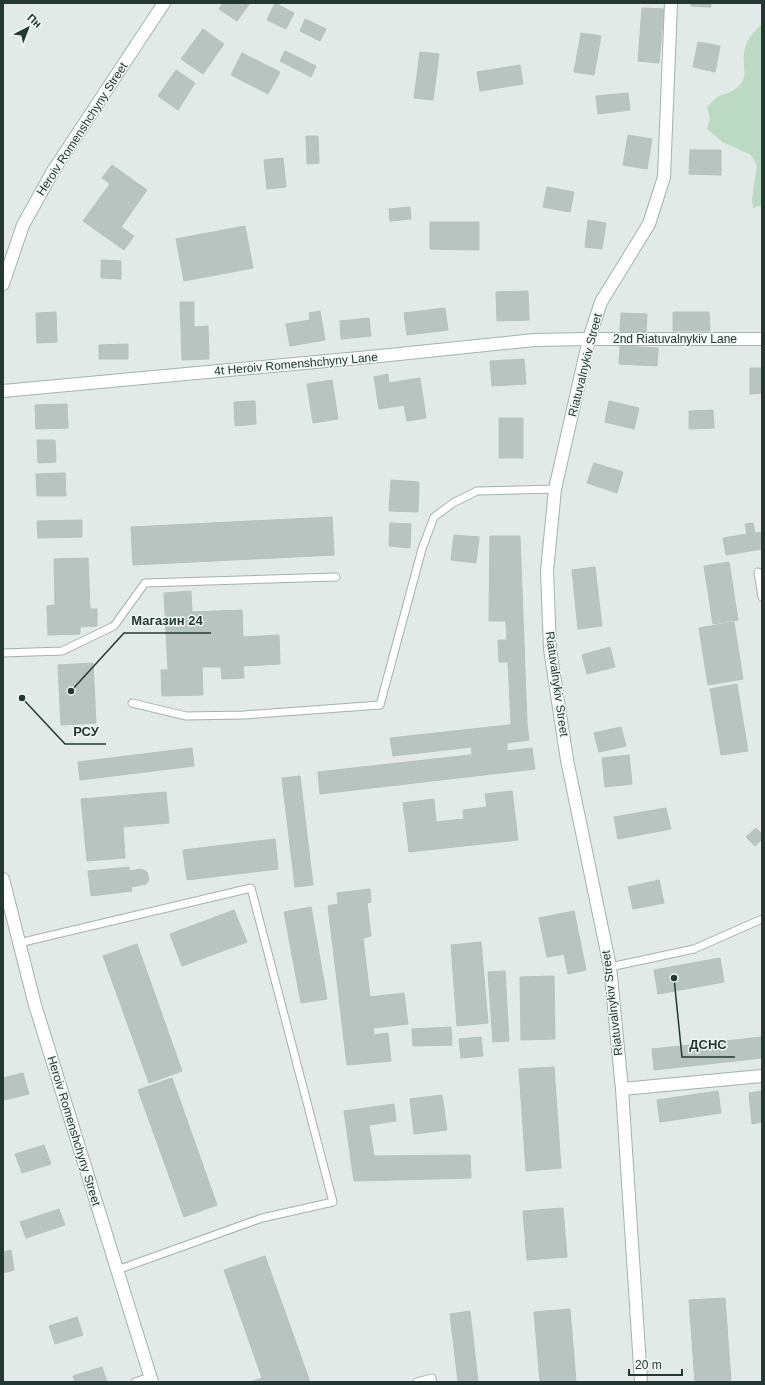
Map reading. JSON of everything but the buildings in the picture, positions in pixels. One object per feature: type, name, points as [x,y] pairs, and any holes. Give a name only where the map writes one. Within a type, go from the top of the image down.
[{"type":"street","name":"Heroiv Romenshchyny Street","points":[[3,284],[23,225],[53,171],[164,3]]},
{"type":"street","name":"Riatuvalnykiv Street","points":[[641,1382],[622,1089],[610,967],[567,760],[550,649],[547,571],[555,489],[589,339],[601,302],[649,224],[664,177],[671,3]]},
{"type":"street","name":"2nd Riatuvalnykiv Lane","points":[[589,339],[762,339]]},
{"type":"street","name":"4t Heroiv Romenshchyny Lane","points":[[3,391],[372,357],[534,340],[589,339]]},
{"type":"street","name":"Heroiv Romenshchyny Street","points":[[3,881],[35,1005],[151,1380]]},
{"type":"street","points":[[622,1089],[762,1076]]},
{"type":"lane","points":[[132,704],[186,716],[244,715],[380,705],[422,549],[434,517],[453,502],[477,491],[555,489]]},
{"type":"lane","points":[[758,572],[762,597]]},
{"type":"lane","points":[[3,653],[62,651],[114,626],[145,584],[336,578]]},
{"type":"lane","points":[[19,943],[251,888],[333,1202],[262,1218],[117,1270]]},
{"type":"lane","points":[[610,967],[694,949],[762,919]]},
{"type":"lane","points":[[417,1382],[432,1378],[433,1382]]},
{"type":"lane","points":[[135,1382],[151,1380]]},
{"type":"green space","points":[[762,24],[762,205],[753,208],[752,199],[757,165],[751,155],[723,142],[707,129],[710,118],[707,107],[716,98],[737,88],[742,82],[744,75],[745,47],[753,32]]},
{"type":"place","name":"Магазин 24","points":[[71,691]]},
{"type":"place","name":"РСУ","points":[[22,698]]},
{"type":"place","name":"ДСНС","points":[[674,978]]}]
